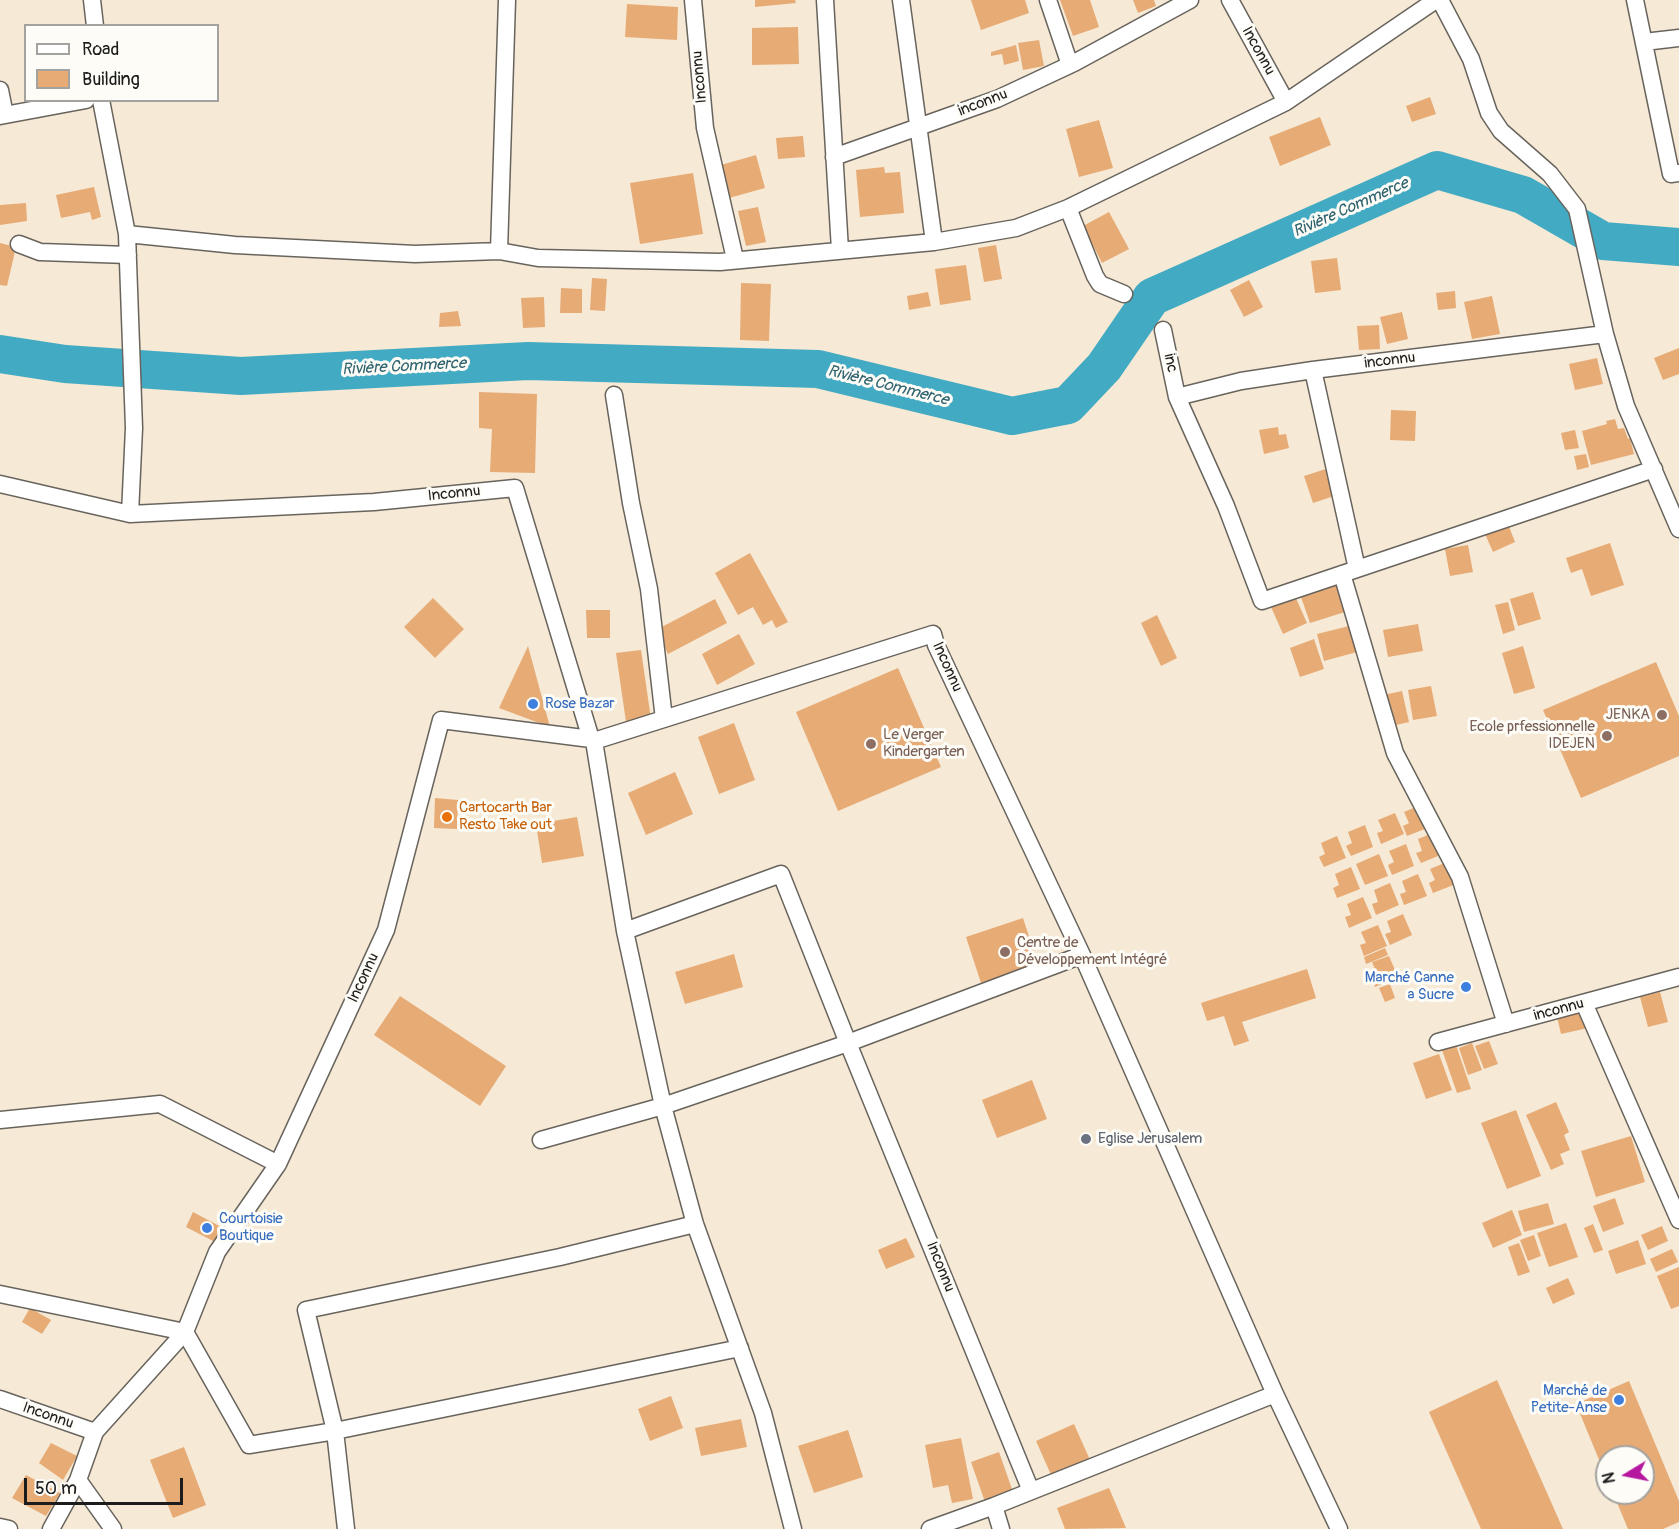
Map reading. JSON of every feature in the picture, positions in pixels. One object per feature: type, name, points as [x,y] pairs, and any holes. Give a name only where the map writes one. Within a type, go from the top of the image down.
[{"type":"street","points":[[92,0],[94,24]]},
{"type":"street","points":[[499,252],[507,0]]},
{"type":"street","name":"Inconnu","points":[[693,0],[705,128],[735,259]]},
{"type":"street","points":[[825,0],[840,250]]},
{"type":"street","points":[[901,0],[920,126],[934,242]]},
{"type":"street","points":[[1048,0],[1070,65]]},
{"type":"street","name":"inconnu","points":[[834,157],[997,99],[1070,65],[1190,0]]},
{"type":"street","name":"Inconnu","points":[[1230,0],[1286,102]]},
{"type":"street","points":[[128,234],[235,245],[403,254],[499,252],[550,258],[720,262],[934,242],[1016,228],[1068,208],[1286,102],[1438,0],[1471,59],[1489,113],[1501,131],[1550,174],[1577,209],[1605,334],[1626,406],[1679,529]]},
{"type":"street","points":[[1635,0],[1671,174],[1679,173]]},
{"type":"street","points":[[1644,42],[1679,38]]},
{"type":"street","points":[[0,90],[2,115],[75,102]]},
{"type":"street","points":[[101,102],[128,234],[134,428],[130,514]]},
{"type":"street","points":[[1068,208],[1100,284],[1124,294]]},
{"type":"street","points":[[19,244],[40,252],[128,255]]},
{"type":"street","name":"inc","points":[[1163,330],[1177,397]]},
{"type":"street","name":"inconnu","points":[[1177,397],[1241,381],[1313,370],[1605,334]]},
{"type":"street","points":[[1313,370],[1350,572],[1395,753],[1460,877],[1506,1024]]},
{"type":"street","points":[[614,395],[631,503],[648,589],[664,719]]},
{"type":"street","points":[[1177,397],[1226,506],[1262,601],[1654,469]]},
{"type":"street","name":"Inconnu","points":[[0,484],[130,514],[374,502],[515,488],[593,740],[625,931],[663,1106],[695,1224],[763,1413],[793,1529]]},
{"type":"street","name":"Inconnu","points":[[51,1529],[78,1480],[95,1432],[185,1332],[217,1252],[279,1164],[386,930],[441,720],[593,740],[933,634],[936,645],[1082,955],[1275,1394],[1339,1529]]},
{"type":"street","name":"Inconnu","points":[[625,931],[782,874],[848,1043],[1031,1491]]},
{"type":"street","points":[[541,1140],[663,1106],[848,1043],[1082,955]]},
{"type":"street","name":"inconnu","points":[[1438,1042],[1679,977]]},
{"type":"street","points":[[1584,1003],[1679,1220]]},
{"type":"street","points":[[0,1120],[160,1104],[279,1164]]},
{"type":"street","points":[[346,1529],[335,1431],[306,1310],[560,1257],[695,1224]]},
{"type":"street","points":[[0,1294],[185,1332],[249,1445],[335,1431],[740,1348]]},
{"type":"street","points":[[930,1529],[994,1506],[1275,1394]]},
{"type":"street","name":"Inconnu","points":[[0,1399],[95,1432]]},
{"type":"street","points":[[78,1480],[113,1529]]},
{"type":"street","points":[[994,1506],[1001,1529]]},
{"type":"street","points":[[0,1527],[9,1529]]},
{"type":"building","points":[[755,0],[795,0],[796,3],[755,7]]},
{"type":"building","points":[[971,0],[1025,0],[1029,13],[981,30]]},
{"type":"building","points":[[1060,0],[1090,0],[1099,27],[1073,36]]},
{"type":"building","points":[[1133,0],[1154,0],[1156,6],[1138,13]]},
{"type":"building","points":[[627,4],[678,7],[677,40],[625,37]]},
{"type":"building","points":[[798,27],[799,64],[752,65],[752,28]]},
{"type":"building","points":[[1039,40],[1044,66],[1023,70],[1018,43]]},
{"type":"building","points":[[1016,45],[1019,61],[1004,65],[1002,54],[991,56],[991,52]]},
{"type":"building","points":[[1430,97],[1436,114],[1412,122],[1406,106]]},
{"type":"building","points":[[1320,117],[1331,145],[1280,166],[1269,137]]},
{"type":"building","points":[[1099,120],[1113,168],[1079,177],[1066,129]]},
{"type":"building","points":[[803,136],[805,157],[778,159],[776,138]]},
{"type":"building","points":[[756,155],[765,188],[729,198],[721,165]]},
{"type":"building","points":[[884,167],[885,173],[900,172],[904,213],[860,217],[856,170]]},
{"type":"building","points":[[693,173],[703,234],[640,244],[630,183]]},
{"type":"building","points":[[94,187],[101,217],[92,220],[90,212],[61,218],[56,195]]},
{"type":"building","points":[[26,203],[27,221],[0,225],[0,205]]},
{"type":"building","points":[[758,207],[766,242],[746,246],[738,211]]},
{"type":"building","points":[[1109,212],[1129,249],[1102,263],[1083,226]]},
{"type":"building","points":[[0,243],[16,247],[7,286],[0,285]]},
{"type":"building","points":[[996,245],[1002,279],[984,282],[978,248]]},
{"type":"building","points":[[1337,258],[1341,290],[1315,293],[1311,261]]},
{"type":"building","points":[[966,265],[971,300],[940,305],[935,269]]},
{"type":"building","points":[[592,278],[607,279],[605,311],[590,310]]},
{"type":"building","points":[[1249,280],[1263,307],[1244,317],[1230,290]]},
{"type":"building","points":[[741,283],[771,284],[769,341],[740,340]]},
{"type":"building","points":[[561,288],[582,289],[582,313],[560,313]]},
{"type":"building","points":[[1455,291],[1456,308],[1438,310],[1436,293]]},
{"type":"building","points":[[928,292],[931,306],[909,310],[907,296]]},
{"type":"building","points":[[1492,296],[1500,334],[1472,339],[1464,302]]},
{"type":"building","points":[[544,297],[545,327],[523,328],[521,298]]},
{"type":"building","points":[[458,311],[461,326],[439,327],[440,313]]},
{"type":"building","points":[[1402,312],[1408,339],[1387,344],[1380,317]]},
{"type":"building","points":[[1379,325],[1380,349],[1359,350],[1357,326]]},
{"type":"building","points":[[1679,348],[1679,374],[1663,380],[1654,358]]},
{"type":"building","points":[[1597,358],[1603,384],[1575,390],[1569,364]]},
{"type":"building","points":[[479,392],[537,394],[535,473],[490,472],[492,429],[479,428]]},
{"type":"building","points":[[1391,410],[1416,411],[1415,441],[1390,440]]},
{"type":"building","points":[[1615,419],[1618,429],[1624,428],[1628,439],[1630,438],[1634,454],[1591,465],[1582,431],[1607,424],[1606,421]]},
{"type":"building","points":[[1278,427],[1279,435],[1286,434],[1289,448],[1264,454],[1259,430]]},
{"type":"building","points":[[1575,430],[1579,448],[1565,450],[1561,433]]},
{"type":"building","points":[[1586,454],[1589,467],[1577,470],[1574,456]]},
{"type":"building","points":[[1329,468],[1337,495],[1313,503],[1304,476]]},
{"type":"building","points":[[1508,524],[1515,542],[1493,552],[1485,534]]},
{"type":"building","points":[[1610,543],[1624,585],[1591,596],[1582,569],[1571,573],[1566,558]]},
{"type":"building","points":[[1468,545],[1473,572],[1450,576],[1445,549]]},
{"type":"building","points":[[750,553],[788,622],[776,628],[772,620],[763,625],[753,607],[738,615],[715,573]]},
{"type":"building","points":[[1335,582],[1345,612],[1310,623],[1300,594]]},
{"type":"building","points":[[1533,592],[1541,619],[1518,626],[1510,599]]},
{"type":"building","points":[[1295,596],[1307,623],[1283,634],[1271,607]]},
{"type":"building","points":[[433,598],[464,629],[435,658],[404,627]]},
{"type":"building","points":[[715,599],[727,623],[668,654],[656,630]]},
{"type":"building","points":[[1508,602],[1515,630],[1503,634],[1495,605]]},
{"type":"building","points":[[586,610],[610,610],[610,638],[587,638]]},
{"type":"building","points":[[1157,615],[1177,658],[1161,666],[1141,623]]},
{"type":"building","points":[[1418,624],[1423,651],[1388,657],[1383,630]]},
{"type":"building","points":[[1349,626],[1357,652],[1324,661],[1317,634]]},
{"type":"building","points":[[739,634],[755,664],[717,685],[702,654]]},
{"type":"building","points":[[1314,639],[1324,669],[1300,677],[1290,648]]},
{"type":"building","points":[[528,646],[550,727],[499,708]]},
{"type":"building","points":[[1523,646],[1535,688],[1514,694],[1502,653]]},
{"type":"building","points":[[641,650],[651,719],[626,722],[616,653]]},
{"type":"building","points":[[1656,662],[1679,716],[1679,756],[1581,798],[1543,710]]},
{"type":"building","points":[[898,668],[941,767],[838,811],[796,712]]},
{"type":"building","points":[[1431,686],[1437,716],[1413,720],[1408,690]]},
{"type":"building","points":[[1402,691],[1409,722],[1387,727],[1379,696]]},
{"type":"building","points":[[734,723],[755,780],[719,794],[698,737]]},
{"type":"building","points":[[675,772],[693,814],[646,835],[628,793]]},
{"type":"building","points":[[435,798],[458,800],[457,829],[434,828]]},
{"type":"building","points":[[1421,805],[1430,827],[1407,836],[1403,826],[1409,823],[1404,812]]},
{"type":"building","points":[[1395,813],[1404,834],[1381,844],[1377,833],[1383,831],[1378,820]]},
{"type":"building","points":[[577,817],[584,856],[542,863],[536,824]]},
{"type":"building","points":[[1365,825],[1373,847],[1351,856],[1346,846],[1352,843],[1348,832]]},
{"type":"building","points":[[1435,832],[1443,854],[1421,863],[1416,853],[1422,851],[1418,839]]},
{"type":"building","points":[[1337,836],[1346,858],[1324,867],[1319,857],[1325,854],[1321,843]]},
{"type":"building","points":[[1406,844],[1414,866],[1392,875],[1388,865],[1394,862],[1389,851]]},
{"type":"building","points":[[1379,854],[1388,876],[1365,885],[1356,864]]},
{"type":"building","points":[[1447,862],[1456,884],[1433,893],[1429,883],[1435,880],[1430,869]]},
{"type":"building","points":[[1351,867],[1360,889],[1337,898],[1333,888],[1339,885],[1335,874]]},
{"type":"building","points":[[1418,874],[1427,896],[1404,905],[1400,894],[1406,892],[1402,881]]},
{"type":"building","points":[[1390,883],[1399,905],[1376,915],[1372,904],[1378,902],[1374,890]]},
{"type":"building","points":[[1363,897],[1372,918],[1349,928],[1345,917],[1351,915],[1347,904]]},
{"type":"building","points":[[1403,914],[1412,935],[1390,945],[1385,934],[1391,932],[1387,921]]},
{"type":"building","points":[[1023,918],[1038,964],[981,983],[966,937]]},
{"type":"building","points":[[1378,925],[1387,946],[1364,956],[1360,945],[1366,943],[1361,932]]},
{"type":"building","points":[[1385,948],[1388,955],[1366,964],[1364,957]]},
{"type":"building","points":[[734,954],[743,987],[685,1004],[675,972]]},
{"type":"building","points":[[1389,956],[1398,977],[1375,987],[1371,976],[1377,974],[1372,962]]},
{"type":"building","points":[[1307,969],[1316,998],[1242,1022],[1249,1041],[1234,1046],[1224,1016],[1207,1021],[1201,1003]]},
{"type":"building","points":[[1390,984],[1395,998],[1385,1002],[1379,988]]},
{"type":"building","points":[[1660,992],[1668,1022],[1648,1027],[1640,997]]},
{"type":"building","points":[[400,996],[506,1066],[480,1106],[374,1035]]},
{"type":"building","points":[[1584,1010],[1588,1028],[1561,1034],[1557,1017]]},
{"type":"building","points":[[1489,1041],[1498,1064],[1484,1069],[1475,1046]]},
{"type":"building","points":[[1472,1043],[1482,1070],[1468,1075],[1459,1048]]},
{"type":"building","points":[[1456,1045],[1471,1089],[1457,1093],[1442,1050]]},
{"type":"building","points":[[1439,1054],[1452,1090],[1426,1099],[1413,1063]]},
{"type":"building","points":[[1032,1080],[1047,1119],[997,1138],[982,1100]]},
{"type":"building","points":[[1556,1102],[1569,1132],[1564,1135],[1570,1150],[1560,1154],[1564,1164],[1551,1170],[1526,1115]]},
{"type":"building","points":[[1516,1110],[1541,1176],[1507,1189],[1481,1123]]},
{"type":"building","points":[[1631,1136],[1645,1182],[1596,1197],[1581,1151]]},
{"type":"building","points":[[1615,1198],[1624,1224],[1603,1232],[1593,1206]]},
{"type":"building","points":[[1548,1203],[1554,1224],[1524,1232],[1518,1211]]},
{"type":"building","points":[[1512,1210],[1522,1235],[1493,1248],[1482,1223]]},
{"type":"building","points":[[193,1212],[223,1228],[215,1242],[186,1227]]},
{"type":"building","points":[[1566,1223],[1578,1257],[1549,1267],[1537,1233]]},
{"type":"building","points":[[1593,1224],[1603,1250],[1594,1253],[1584,1228]]},
{"type":"building","points":[[1662,1226],[1668,1241],[1648,1250],[1641,1235]]},
{"type":"building","points":[[1534,1235],[1541,1256],[1528,1261],[1520,1240]]},
{"type":"building","points":[[906,1238],[915,1257],[886,1269],[878,1250]]},
{"type":"building","points":[[1638,1240],[1646,1264],[1616,1274],[1608,1251]]},
{"type":"building","points":[[1519,1243],[1530,1272],[1518,1276],[1508,1247]]},
{"type":"building","points":[[1672,1249],[1678,1262],[1656,1272],[1650,1259]]},
{"type":"building","points":[[1679,1267],[1679,1306],[1671,1309],[1657,1276]]},
{"type":"building","points":[[1568,1278],[1575,1294],[1553,1304],[1546,1288]]},
{"type":"building","points":[[30,1308],[51,1320],[42,1334],[22,1322]]},
{"type":"building","points":[[1497,1380],[1563,1529],[1481,1529],[1429,1412]]},
{"type":"building","points":[[1629,1381],[1679,1501],[1679,1522],[1663,1529],[1628,1529],[1618,1505],[1655,1505],[1655,1445],[1595,1445],[1595,1450],[1576,1404]]},
{"type":"building","points":[[671,1396],[683,1428],[650,1441],[638,1409]]},
{"type":"building","points":[[741,1419],[747,1447],[701,1456],[695,1428]]},
{"type":"building","points":[[1074,1424],[1090,1460],[1052,1477],[1036,1441]]},
{"type":"building","points":[[848,1430],[863,1477],[814,1493],[798,1446]]},
{"type":"building","points":[[961,1438],[973,1499],[952,1503],[948,1485],[933,1488],[925,1445]]},
{"type":"building","points":[[51,1443],[77,1456],[63,1480],[39,1463]]},
{"type":"building","points":[[184,1447],[206,1505],[173,1518],[150,1460]]},
{"type":"building","points":[[999,1452],[1013,1492],[985,1502],[971,1462]]},
{"type":"building","points":[[26,1475],[60,1493],[46,1516],[12,1498]]},
{"type":"building","points":[[1109,1488],[1126,1528],[1065,1529],[1057,1508]]},
{"type":"waterway","name":"Rivière Commerce","points":[[0,354],[65,364],[241,376],[528,361],[818,369],[1012,416],[1068,405],[1104,367],[1152,297],[1437,170],[1523,195],[1603,241],[1679,247]]},
{"type":"place","name":"Rose Bazar","points":[[533,704]]},
{"type":"place","name":"JENKA","points":[[1662,715]]},
{"type":"place","name":"Ecole prfessionnelle IDEJEN","points":[[1607,736]]},
{"type":"place","name":"Le Verger Kindergarten","points":[[871,744]]},
{"type":"place","name":"Cartocarth Bar Resto Take out","points":[[447,817]]},
{"type":"place","name":"Centre de Développement Intégré","points":[[1005,952]]},
{"type":"place","name":"Marché Canne a Sucre","points":[[1466,987]]},
{"type":"place","name":"Eglise Jerusalem","points":[[1086,1139]]},
{"type":"place","name":"Courtoisie Boutique","points":[[207,1228]]},
{"type":"place","name":"Marché de Petite-Anse","points":[[1619,1400]]}]
